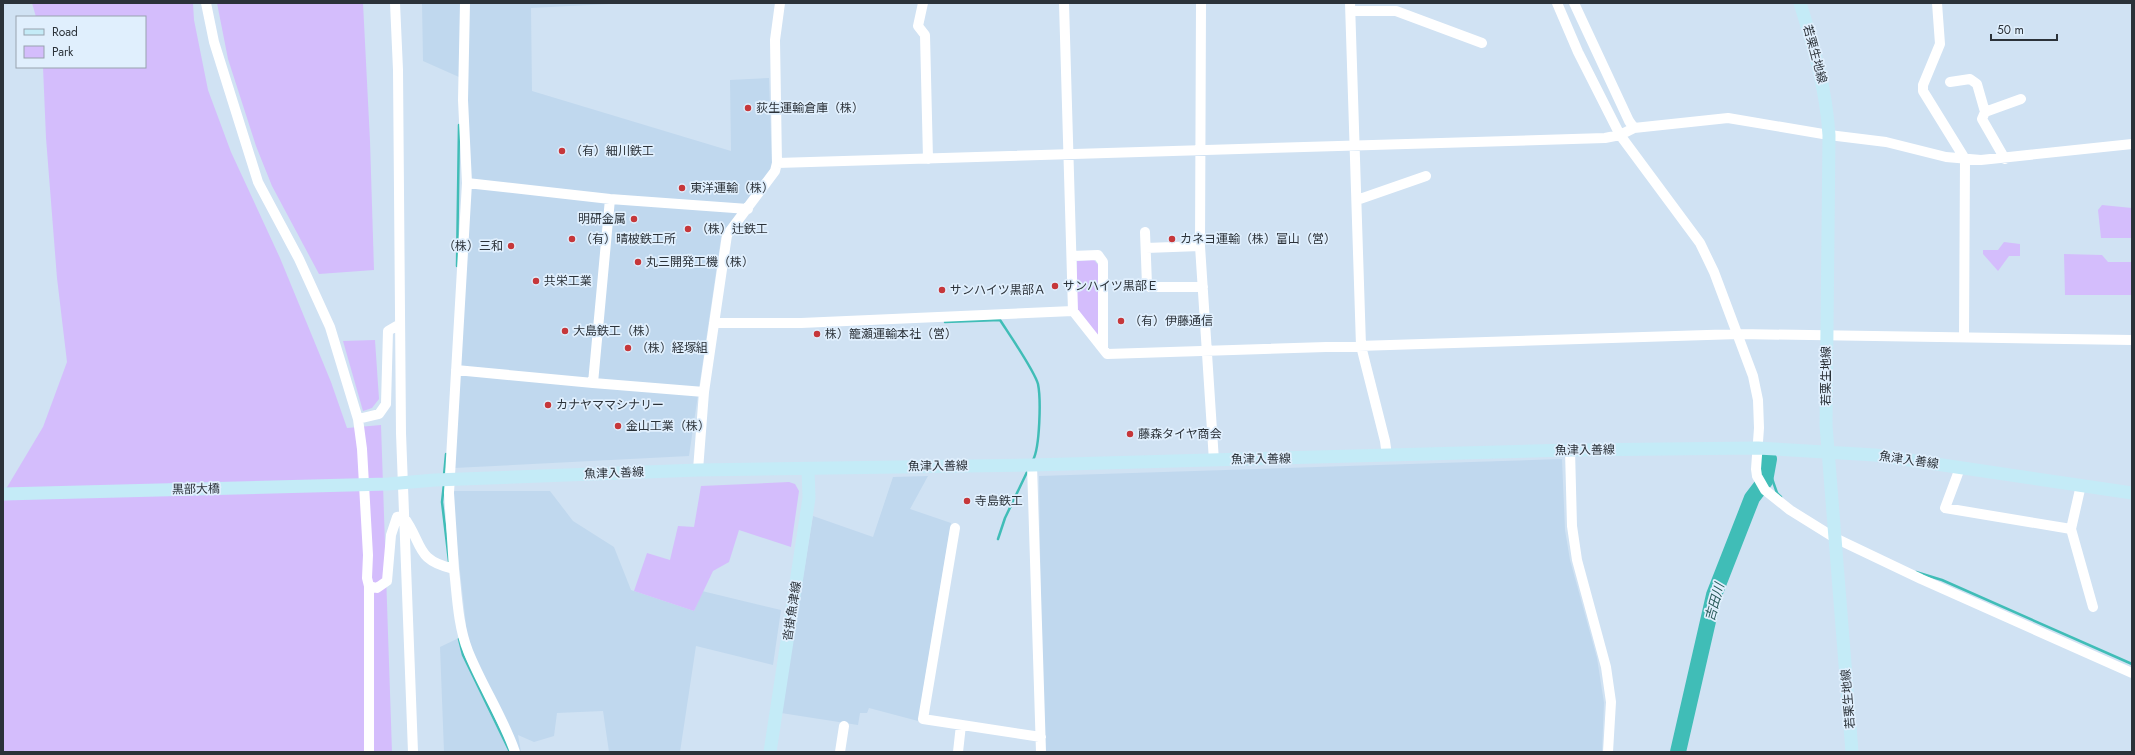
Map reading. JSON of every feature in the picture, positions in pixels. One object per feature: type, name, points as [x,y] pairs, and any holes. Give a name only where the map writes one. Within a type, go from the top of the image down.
[{"type":"main road","name":"若栗生地線","points":[[1800,3],[1818,62],[1827,102],[1829,135],[1826,335],[1827,451],[1852,752]]},
{"type":"main road","name":"魚津入善線","points":[[388,484],[476,478],[698,470],[1032,465],[1570,450],[1758,448],[1875,455],[2132,493]]},
{"type":"main road","name":"沓掛魚津線","points":[[770,752],[809,498],[808,469]]},
{"type":"main road","name":"黒部大橋","points":[[3,494],[388,484]]},
{"type":"street","points":[[206,3],[214,42],[258,182],[298,259],[330,327],[358,418],[362,449],[368,555],[369,752]]},
{"type":"street","points":[[395,3],[398,70],[403,516],[414,752]]},
{"type":"street","points":[[465,3],[463,100],[467,183],[449,493],[454,569],[462,630],[468,650],[510,736],[515,752]]},
{"type":"street","points":[[698,470],[704,392],[727,236],[775,171],[777,163],[775,40],[780,3]]},
{"type":"street","points":[[923,3],[918,26],[925,35],[928,159]]},
{"type":"street","points":[[1064,3],[1074,311],[1107,354],[1739,334],[2132,340]]},
{"type":"street","points":[[1201,3],[1200,246],[1214,460]]},
{"type":"street","points":[[1557,3],[1578,52],[1620,135],[1700,243],[1714,272],[1739,334],[1753,376],[1758,400],[1757,476],[1765,490],[1790,510],[1835,538],[1921,579],[2132,673]]},
{"type":"street","points":[[1574,3],[1629,122],[1634,128]]},
{"type":"street","points":[[1937,3],[1940,44],[1923,85],[1923,91],[1965,159],[1964,337]]},
{"type":"street","points":[[1387,456],[1385,441],[1360,346],[1357,200],[1350,7],[1396,11],[1482,44]]},
{"type":"street","points":[[1950,82],[1970,79],[1978,84],[1985,112],[1982,118],[2005,159]]},
{"type":"street","points":[[1985,112],[2021,99]]},
{"type":"street","points":[[777,163],[1605,138],[1620,135],[1634,128],[1728,118],[1829,135],[1886,142],[1946,157],[1965,159],[2005,159],[2132,144]]},
{"type":"street","points":[[1357,200],[1426,176]]},
{"type":"street","points":[[467,183],[610,200],[748,209]]},
{"type":"street","points":[[593,383],[610,200]]},
{"type":"street","points":[[1145,232],[1147,285],[1150,288],[1203,287]]},
{"type":"street","points":[[1146,248],[1200,246]]},
{"type":"street","points":[[1072,256],[1098,255],[1103,262],[1103,348]]},
{"type":"street","points":[[714,323],[801,323],[1074,311]]},
{"type":"street","points":[[358,418],[379,414],[386,404],[388,331],[400,324]]},
{"type":"street","points":[[456,370],[704,392]]},
{"type":"street","points":[[1570,450],[1572,526],[1578,560],[1606,667],[1611,702],[1608,752]]},
{"type":"street","points":[[1032,465],[1041,752]]},
{"type":"street","points":[[1960,468],[1945,508],[2071,529]]},
{"type":"street","points":[[2081,485],[2071,529],[2093,607]]},
{"type":"street","points":[[369,586],[377,588],[387,581],[391,535],[398,518],[403,516]]},
{"type":"street","points":[[403,516],[413,529],[424,555],[436,565],[454,569]]},
{"type":"street","points":[[955,528],[923,719],[1041,737]]},
{"type":"street","points":[[958,752],[961,725]]},
{"type":"street","points":[[840,752],[844,726]]},
{"type":"shaded area","points":[[422,3],[629,3],[531,8],[532,91],[731,151],[730,80],[769,78],[772,167],[721,238],[689,456],[454,468],[468,81],[423,61]]},
{"type":"shaded area","points":[[1562,459],[1565,530],[1570,560],[1597,658],[1604,703],[1602,752],[1043,752],[1039,476]]},
{"type":"shaded area","points":[[928,476],[910,509],[951,523],[918,721],[869,708],[867,713],[860,713],[858,725],[781,713],[813,516],[873,537],[893,477]]},
{"type":"shaded area","points":[[451,491],[550,491],[573,521],[614,547],[631,590],[694,611],[702,591],[781,610],[773,665],[696,646],[680,752],[609,752],[603,711],[557,713],[554,736],[534,742],[518,735],[521,752],[444,752],[440,647],[467,634]]},
{"type":"green space","points":[[32,3],[193,3],[194,20],[208,90],[231,152],[280,258],[331,382],[347,428],[381,425],[392,752],[3,752],[3,494],[43,427],[67,362],[57,278],[46,138],[43,68],[146,68],[146,16],[36,16]]},
{"type":"green space","points":[[217,3],[363,3],[370,141],[374,270],[319,274],[272,186],[256,146],[228,59]]},
{"type":"green space","points":[[2102,205],[2132,208],[2132,238],[2101,238],[2098,210]]},
{"type":"green space","points":[[2004,242],[2020,244],[2020,256],[2009,256],[1998,271],[1983,254],[1983,250],[1998,250]]},
{"type":"green space","points":[[2064,254],[2102,255],[2108,262],[2132,262],[2132,295],[2065,295]]},
{"type":"green space","points":[[1094,260],[1099,266],[1100,334],[1096,335],[1077,311],[1077,261]]},
{"type":"green space","points":[[375,340],[379,399],[372,408],[363,411],[343,341]]},
{"type":"green space","points":[[789,482],[795,484],[799,491],[791,547],[739,530],[729,562],[713,571],[694,611],[634,591],[647,553],[670,560],[678,526],[694,527],[701,486]]},
{"type":"waterway","points":[[457,266],[459,125]]},
{"type":"waterway","points":[[945,322],[1000,320],[1021,352],[1036,378],[1039,391],[1040,411],[1037,445],[1033,460]]},
{"type":"waterway","points":[[444,475],[446,454]]},
{"type":"waterway","name":"吉田川","points":[[1678,752],[1714,595],[1752,498],[1765,481],[1769,459]]},
{"type":"waterway","points":[[1768,467],[1777,493],[1781,497]]},
{"type":"waterway","points":[[998,539],[1005,518],[1028,470]]},
{"type":"waterway","points":[[444,484],[442,502],[449,561]]},
{"type":"waterway","points":[[1916,572],[1942,580],[2132,664]]},
{"type":"waterway","points":[[459,639],[463,655],[510,752]]},
{"type":"place","name":"荻生運輸倉庫（株）","points":[[748,108]]},
{"type":"place","name":"（有）細川鉄工","points":[[562,151]]},
{"type":"place","name":"東洋運輸（株）","points":[[682,188]]},
{"type":"place","name":"明研金属","points":[[634,219]]},
{"type":"place","name":"（株）辻鉄工","points":[[688,229]]},
{"type":"place","name":"（有）晴柀鉄工所","points":[[572,239]]},
{"type":"place","name":"カネヨ運輸（株）富山（営）","points":[[1172,239]]},
{"type":"place","name":"（株）三和","points":[[511,246]]},
{"type":"place","name":"丸三開発工機（株）","points":[[638,262]]},
{"type":"place","name":"共栄工業","points":[[536,281]]},
{"type":"place","name":"サンハイツ黒部Ｅ","points":[[1055,286]]},
{"type":"place","name":"サンハイツ黒部Ａ","points":[[942,290]]},
{"type":"place","name":"（有）伊藤通信","points":[[1121,321]]},
{"type":"place","name":"大島鉄工（株）","points":[[565,331]]},
{"type":"place","name":"株）籠瀬運輸本社（営）","points":[[817,334]]},
{"type":"place","name":"（株）経塚組","points":[[628,348]]},
{"type":"place","name":"カナヤママシナリー","points":[[548,405]]},
{"type":"place","name":"金山工業（株）","points":[[618,426]]},
{"type":"place","name":"藤森タイヤ商会","points":[[1130,434]]},
{"type":"place","name":"寺島鉄工","points":[[967,501]]}]
